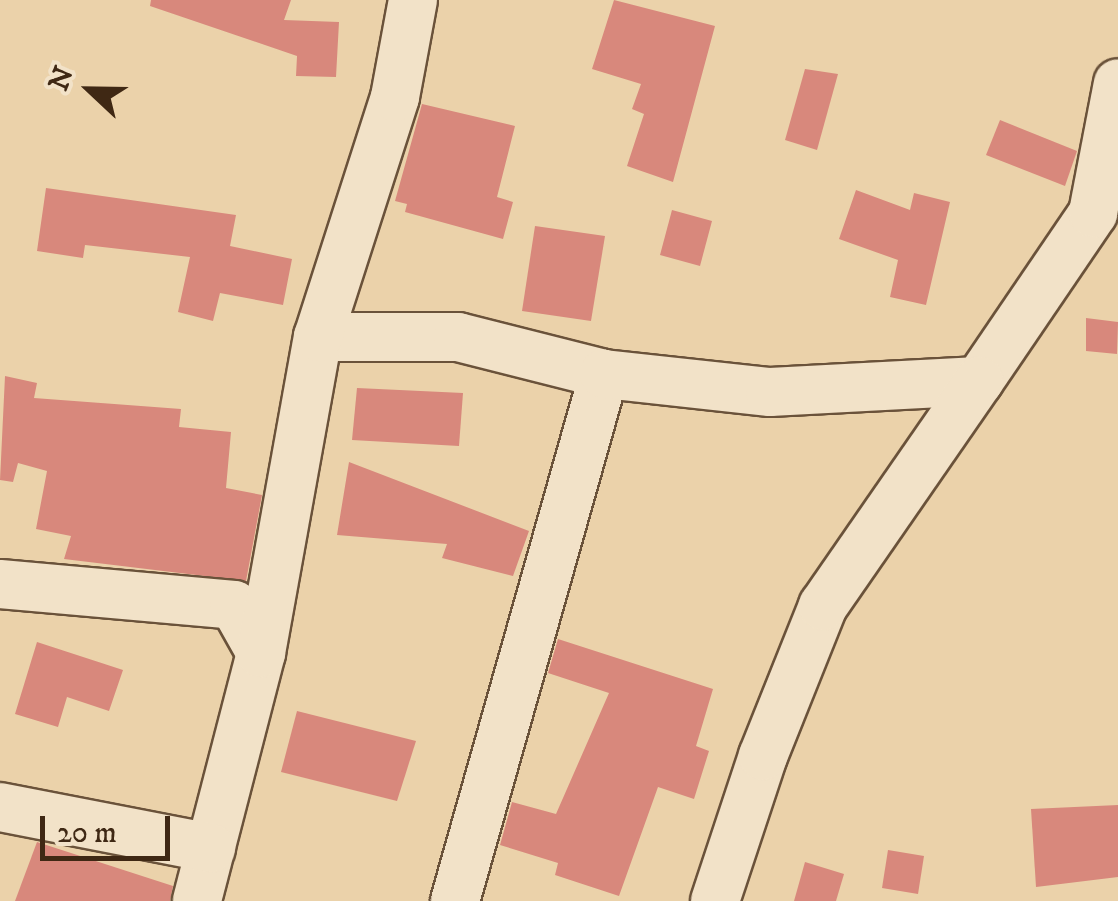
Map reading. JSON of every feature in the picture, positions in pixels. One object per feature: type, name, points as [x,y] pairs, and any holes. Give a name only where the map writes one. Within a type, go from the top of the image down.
[{"type":"street","points":[[197,901],[261,653],[318,338],[395,97],[413,0]]},
{"type":"street","points":[[716,901],[763,756],[824,606],[1094,213],[1118,83]]},
{"type":"street","points":[[318,338],[458,337],[604,374],[770,392],[979,381]]},
{"type":"street","points":[[455,901],[604,374]]},
{"type":"street","points":[[0,584],[234,605],[261,653]]},
{"type":"street","points":[[0,808],[211,848]]},
{"type":"building","points":[[151,0],[291,0],[284,20],[339,22],[336,77],[296,76],[297,56],[150,6]]},
{"type":"building","points":[[614,0],[715,26],[673,182],[627,166],[644,114],[632,109],[641,84],[592,69]]},
{"type":"building","points":[[805,69],[838,74],[817,150],[785,140]]},
{"type":"building","points":[[422,104],[515,126],[497,197],[513,202],[503,239],[405,212],[407,204],[395,201]]},
{"type":"building","points":[[1000,120],[1077,151],[1065,186],[986,155]]},
{"type":"building","points":[[46,188],[236,215],[230,246],[292,259],[283,305],[220,293],[213,321],[178,312],[190,257],[85,245],[83,258],[37,251]]},
{"type":"building","points":[[856,190],[910,210],[914,193],[950,202],[926,305],[890,297],[898,260],[839,239]]},
{"type":"building","points":[[672,210],[712,221],[700,266],[660,255]]},
{"type":"building","points":[[535,226],[605,236],[591,321],[522,311]]},
{"type":"building","points":[[1086,318],[1118,322],[1117,354],[1086,351]]},
{"type":"building","points":[[5,376],[37,383],[34,398],[181,409],[179,427],[231,432],[226,488],[262,495],[246,581],[64,559],[71,536],[36,529],[47,471],[18,463],[13,482],[0,480]]},
{"type":"building","points":[[357,388],[463,393],[459,446],[352,440]]},
{"type":"building","points":[[349,462],[529,531],[513,576],[442,558],[447,544],[337,535]]},
{"type":"building","points":[[558,639],[713,689],[696,746],[709,751],[694,799],[658,787],[619,896],[555,875],[558,863],[500,845],[512,802],[556,814],[609,693],[548,673]]},
{"type":"building","points":[[37,642],[123,670],[109,711],[67,697],[58,727],[15,714]]},
{"type":"building","points":[[297,711],[416,741],[397,801],[281,772]]},
{"type":"building","points":[[1118,805],[1118,877],[1036,887],[1031,809]]},
{"type":"building","points":[[37,842],[173,886],[170,901],[15,901]]},
{"type":"building","points":[[888,850],[924,856],[918,894],[882,888]]},
{"type":"building","points":[[805,862],[844,874],[836,901],[794,901]]}]
